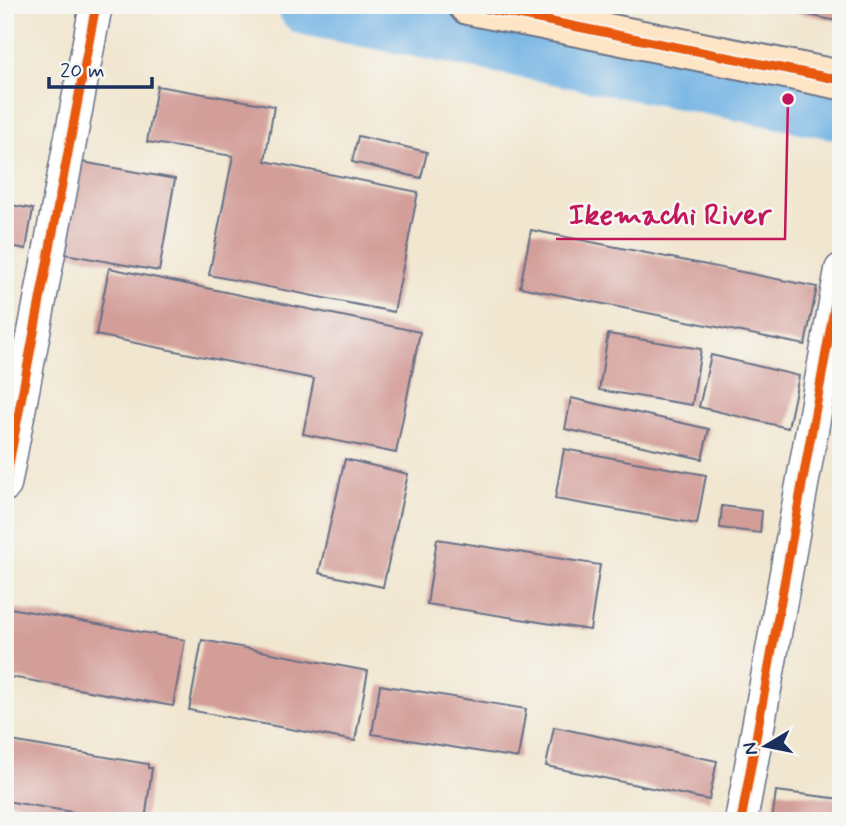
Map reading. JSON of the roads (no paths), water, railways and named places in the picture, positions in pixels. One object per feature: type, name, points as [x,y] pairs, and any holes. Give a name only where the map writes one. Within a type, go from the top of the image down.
[{"type":"street","points":[[5,485],[96,5]]},
{"type":"street","points":[[468,5],[841,80]]},
{"type":"street","points":[[741,821],[841,270]]},
{"type":"waterway","points":[[308,5],[841,110]]},
{"type":"place","name":"Ikemachi River","points":[[788,99]]}]
